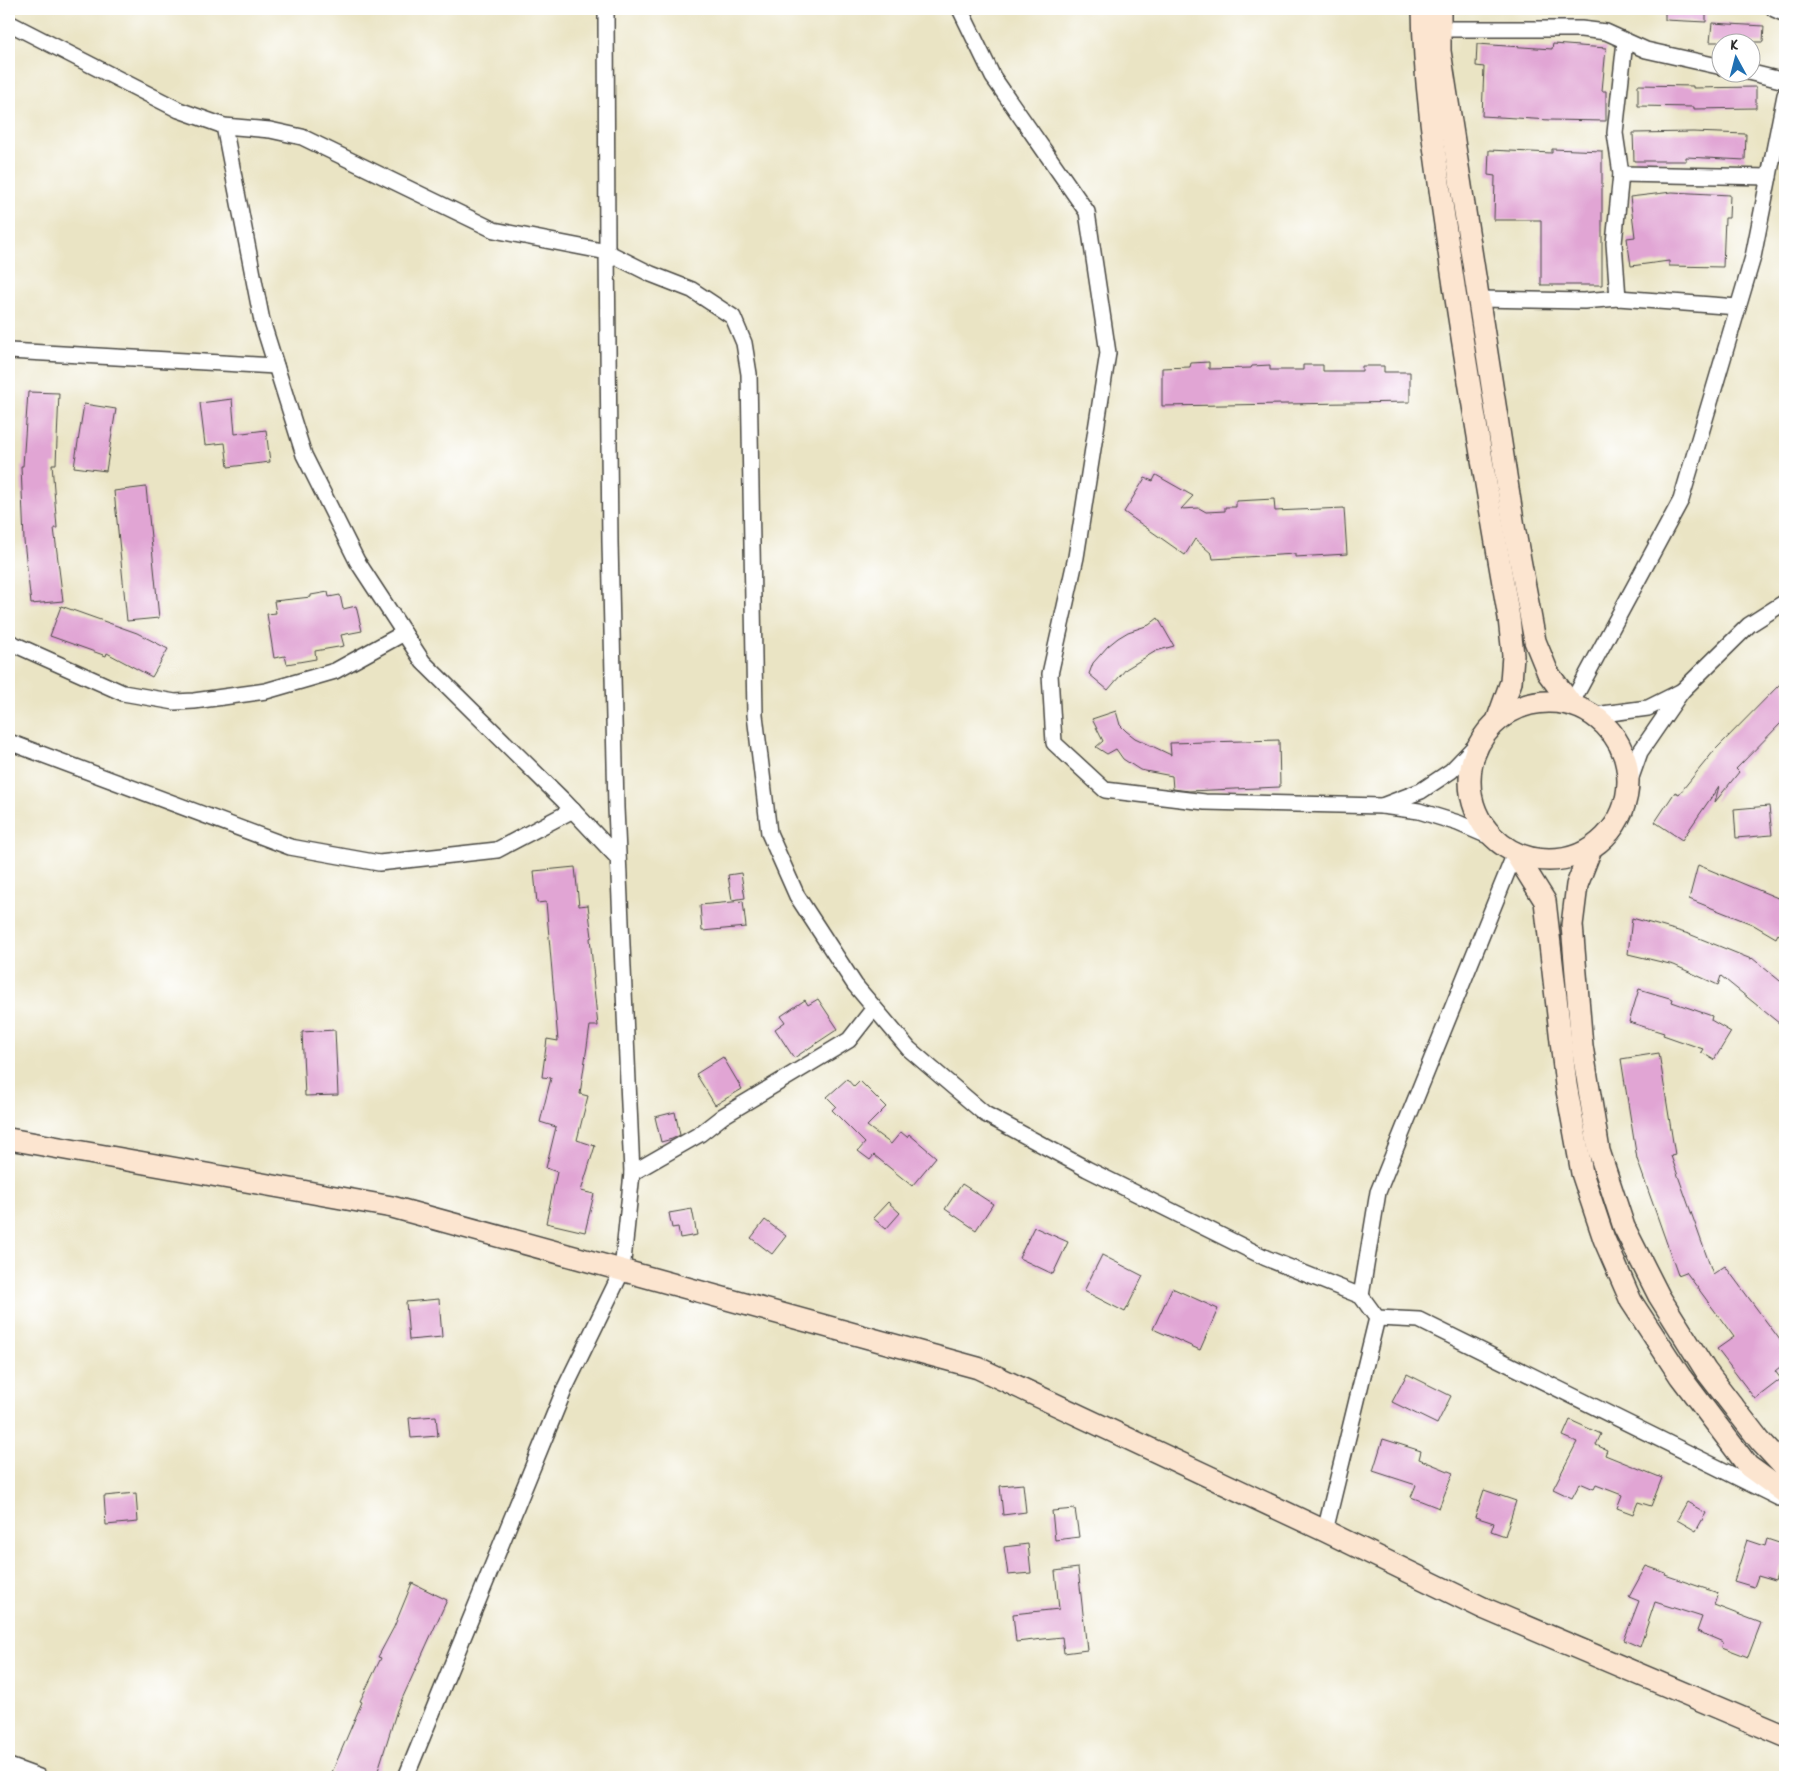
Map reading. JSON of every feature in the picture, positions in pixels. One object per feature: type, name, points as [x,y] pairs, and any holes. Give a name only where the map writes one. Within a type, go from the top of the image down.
[{"type":"street","points":[[406,1777],[566,1388],[622,1271],[632,1173],[618,858],[610,552],[606,9]]},
{"type":"street","points":[[960,9],[993,77],[1087,212],[1108,353],[1076,557],[1050,674],[1054,743],[1105,790],[1205,802],[1382,806],[1419,811],[1458,823],[1493,838],[1515,853],[1540,860],[1566,859],[1591,849],[1611,832],[1624,809],[1629,783],[1640,752],[1682,691],[1749,625],[1785,602]]},
{"type":"street","points":[[1382,806],[1421,791],[1451,771],[1496,721],[1511,682],[1512,655],[1509,618],[1463,351],[1439,185],[1432,126],[1423,9]]},
{"type":"street","points":[[1774,9],[1785,14]]},
{"type":"street","points":[[1571,704],[1548,673],[1535,641],[1514,527],[1440,51],[1440,19],[1606,32],[1646,50],[1712,65]]},
{"type":"street","points":[[9,23],[179,110],[224,126],[270,130],[302,137],[494,230],[607,252],[651,274],[692,290],[733,317],[744,343],[749,374],[755,715],[769,833],[797,896],[854,986],[909,1049],[985,1114],[1087,1169],[1266,1258],[1361,1296],[1377,1318],[1326,1531]]},
{"type":"street","points":[[1618,298],[1614,243],[1621,174],[1616,133],[1625,41]]},
{"type":"street","points":[[1762,75],[1785,81]]},
{"type":"street","points":[[1571,704],[1681,500],[1753,257],[1785,95]]},
{"type":"street","points":[[224,126],[262,321],[304,456],[358,561],[423,662],[573,810],[618,858]]},
{"type":"street","points":[[1621,174],[1769,177]]},
{"type":"street","points":[[1480,299],[1584,301],[1618,298],[1738,307]]},
{"type":"street","points":[[9,351],[276,366]]},
{"type":"street","points":[[9,642],[123,693],[174,702],[266,691],[335,671],[404,633]]},
{"type":"street","points":[[1595,715],[1648,708],[1682,691]]},
{"type":"street","points":[[1496,721],[1519,707],[1545,701],[1571,704],[1595,715],[1614,734],[1622,749],[1626,757],[1629,783]]},
{"type":"street","points":[[1480,741],[1470,766],[1470,792],[1478,817],[1493,838]]},
{"type":"street","points":[[9,742],[290,847],[379,864],[497,850],[573,810]]},
{"type":"street","points":[[1591,849],[1577,885],[1572,925],[1582,1046],[1599,1151],[1624,1227],[1659,1296],[1706,1371],[1760,1441],[1785,1468]]},
{"type":"street","points":[[1361,1296],[1378,1192],[1515,853]]},
{"type":"street","points":[[1515,853],[1545,901],[1566,1085],[1582,1173],[1604,1239],[1631,1301],[1680,1376],[1748,1466],[1785,1493]]},
{"type":"street","points":[[632,1173],[700,1134],[723,1116],[850,1040],[874,1008]]},
{"type":"street","points":[[9,1139],[392,1207],[978,1368],[1326,1531],[1483,1608],[1785,1736]]},
{"type":"street","points":[[1377,1318],[1419,1320],[1785,1501]]},
{"type":"street","points":[[9,1766],[39,1777]]},
{"type":"building","points":[[1665,9],[1706,9],[1706,22],[1665,20]]},
{"type":"building","points":[[1712,23],[1764,26],[1763,42],[1762,32],[1712,32],[1712,42],[1710,42]]},
{"type":"building","points":[[1477,44],[1552,49],[1553,44],[1606,48],[1602,91],[1606,91],[1606,121],[1482,116],[1484,67],[1476,66]]},
{"type":"building","points":[[1638,85],[1693,86],[1693,88],[1756,87],[1756,108],[1694,109],[1694,107],[1638,106]]},
{"type":"building","points":[[1693,132],[1746,134],[1745,160],[1686,157],[1686,161],[1634,161],[1633,133]]},
{"type":"building","points":[[1552,149],[1602,151],[1602,285],[1541,285],[1541,220],[1494,220],[1495,176],[1488,175],[1489,150],[1552,153]]},
{"type":"building","points":[[1672,192],[1730,195],[1729,218],[1725,218],[1723,267],[1669,266],[1669,261],[1631,266],[1627,238],[1635,237],[1630,197]]},
{"type":"building","points":[[1209,362],[1209,369],[1251,368],[1252,366],[1270,365],[1270,370],[1303,370],[1303,365],[1323,365],[1323,371],[1362,371],[1362,366],[1384,366],[1384,372],[1410,372],[1410,402],[1162,406],[1162,368],[1190,367],[1191,363]]},
{"type":"building","points":[[28,392],[59,393],[56,464],[52,464],[57,528],[54,528],[63,601],[31,604],[24,541],[21,466],[23,466]]},
{"type":"building","points":[[232,399],[235,434],[266,430],[270,462],[228,467],[225,443],[205,445],[200,403]]},
{"type":"building","points":[[84,404],[116,409],[106,471],[74,467]]},
{"type":"building","points":[[1156,475],[1193,496],[1181,509],[1199,508],[1206,512],[1225,511],[1225,507],[1236,507],[1236,501],[1274,499],[1275,511],[1344,508],[1347,554],[1295,557],[1295,554],[1213,559],[1212,554],[1195,539],[1185,555],[1124,512],[1145,478],[1153,481]]},
{"type":"building","points":[[146,487],[159,618],[127,621],[114,491]]},
{"type":"building","points":[[328,592],[329,597],[340,595],[343,609],[356,606],[362,631],[341,635],[344,646],[315,651],[316,659],[287,664],[285,656],[274,658],[267,614],[276,613],[274,601],[311,597],[311,595]]},
{"type":"building","points":[[61,606],[137,633],[168,649],[152,677],[107,653],[106,656],[50,636]]},
{"type":"building","points":[[1158,618],[1174,646],[1156,651],[1126,669],[1108,690],[1089,674],[1093,663],[1108,646],[1128,632],[1149,625]]},
{"type":"building","points":[[1785,679],[1785,719],[1736,769],[1739,772],[1715,802],[1719,786],[1682,840],[1655,822],[1675,792],[1679,794],[1714,751]]},
{"type":"building","points":[[1116,711],[1120,725],[1126,731],[1135,738],[1171,755],[1170,743],[1279,740],[1280,787],[1189,791],[1173,789],[1172,776],[1140,770],[1123,759],[1116,749],[1107,754],[1096,747],[1103,741],[1092,719]]},
{"type":"building","points":[[1769,806],[1772,835],[1736,838],[1734,809]]},
{"type":"building","points":[[1698,865],[1785,901],[1785,939],[1778,934],[1776,938],[1752,924],[1689,899]]},
{"type":"building","points":[[575,867],[579,906],[588,905],[598,1026],[590,1026],[580,1094],[588,1096],[577,1140],[595,1146],[581,1191],[594,1194],[585,1232],[546,1223],[557,1172],[546,1168],[556,1127],[540,1122],[551,1078],[542,1077],[547,1039],[558,1041],[546,902],[537,903],[534,871]]},
{"type":"building","points":[[741,873],[745,898],[732,900],[728,875]]},
{"type":"building","points":[[743,901],[746,927],[702,931],[700,905]]},
{"type":"building","points":[[1632,918],[1689,934],[1752,958],[1785,985],[1785,1028],[1721,976],[1718,985],[1674,965],[1628,954]]},
{"type":"building","points":[[1639,989],[1673,999],[1672,1002],[1712,1016],[1711,1020],[1731,1032],[1714,1060],[1701,1052],[1703,1049],[1663,1035],[1664,1033],[1629,1022]]},
{"type":"building","points":[[818,999],[838,1029],[794,1058],[775,1029],[785,1022],[781,1016],[805,1000],[808,1005]]},
{"type":"building","points":[[335,1030],[338,1095],[305,1096],[302,1032]]},
{"type":"building","points":[[1659,1053],[1675,1155],[1671,1156],[1713,1274],[1725,1266],[1783,1344],[1780,1347],[1785,1354],[1785,1363],[1775,1371],[1781,1379],[1755,1399],[1717,1349],[1734,1337],[1686,1272],[1678,1275],[1637,1159],[1621,1059]]},
{"type":"building","points":[[723,1057],[742,1089],[715,1105],[696,1074]]},
{"type":"building","points":[[847,1079],[854,1087],[860,1081],[886,1107],[867,1126],[891,1144],[901,1132],[907,1137],[909,1134],[936,1157],[912,1186],[874,1155],[870,1160],[858,1151],[865,1143],[832,1110],[836,1106],[827,1097]]},
{"type":"building","points":[[675,1112],[680,1135],[661,1142],[655,1117]]},
{"type":"building","points":[[962,1184],[993,1204],[976,1230],[945,1209]]},
{"type":"building","points":[[888,1202],[900,1213],[886,1229],[873,1218]]},
{"type":"building","points":[[692,1209],[697,1235],[680,1238],[678,1227],[672,1228],[669,1213]]},
{"type":"building","points":[[765,1220],[786,1236],[772,1254],[751,1238]]},
{"type":"building","points":[[1034,1227],[1068,1242],[1053,1274],[1019,1258]]},
{"type":"building","points":[[1102,1255],[1143,1276],[1125,1312],[1084,1291]]},
{"type":"building","points":[[1172,1288],[1218,1309],[1200,1350],[1153,1329]]},
{"type":"building","points":[[439,1299],[442,1337],[409,1340],[406,1302]]},
{"type":"building","points":[[1407,1374],[1451,1396],[1437,1424],[1392,1402]]},
{"type":"building","points":[[436,1416],[438,1436],[411,1438],[409,1418]]},
{"type":"building","points":[[1570,1420],[1601,1434],[1596,1445],[1607,1450],[1605,1455],[1662,1478],[1651,1506],[1638,1502],[1633,1514],[1617,1508],[1622,1495],[1596,1485],[1594,1489],[1580,1483],[1572,1498],[1553,1489],[1577,1442],[1563,1436]]},
{"type":"building","points":[[1383,1439],[1421,1451],[1419,1459],[1453,1473],[1439,1508],[1411,1497],[1416,1485],[1373,1471]]},
{"type":"building","points":[[1023,1484],[1026,1512],[1003,1515],[1000,1486]]},
{"type":"building","points":[[1484,1490],[1516,1501],[1505,1536],[1491,1531],[1494,1523],[1475,1517]]},
{"type":"building","points":[[136,1493],[138,1522],[106,1525],[104,1496]]},
{"type":"building","points":[[1687,1502],[1706,1513],[1696,1531],[1677,1520]]},
{"type":"building","points":[[1075,1509],[1079,1537],[1055,1540],[1052,1511]]},
{"type":"building","points":[[1767,1539],[1785,1545],[1785,1551],[1775,1581],[1758,1576],[1754,1587],[1734,1581],[1747,1540],[1765,1546]]},
{"type":"building","points":[[1028,1544],[1031,1573],[1008,1575],[1004,1547]]},
{"type":"building","points":[[1646,1566],[1666,1573],[1665,1575],[1718,1593],[1714,1605],[1761,1623],[1748,1657],[1722,1647],[1723,1642],[1697,1631],[1702,1617],[1655,1602],[1640,1647],[1624,1640],[1639,1601],[1629,1597]]},
{"type":"building","points":[[1078,1568],[1087,1650],[1064,1653],[1062,1637],[1016,1642],[1013,1614],[1059,1609],[1055,1571]]},
{"type":"building","points":[[412,1583],[447,1600],[397,1710],[376,1777],[330,1777],[362,1702],[360,1701],[381,1658],[378,1657],[394,1627]]}]
